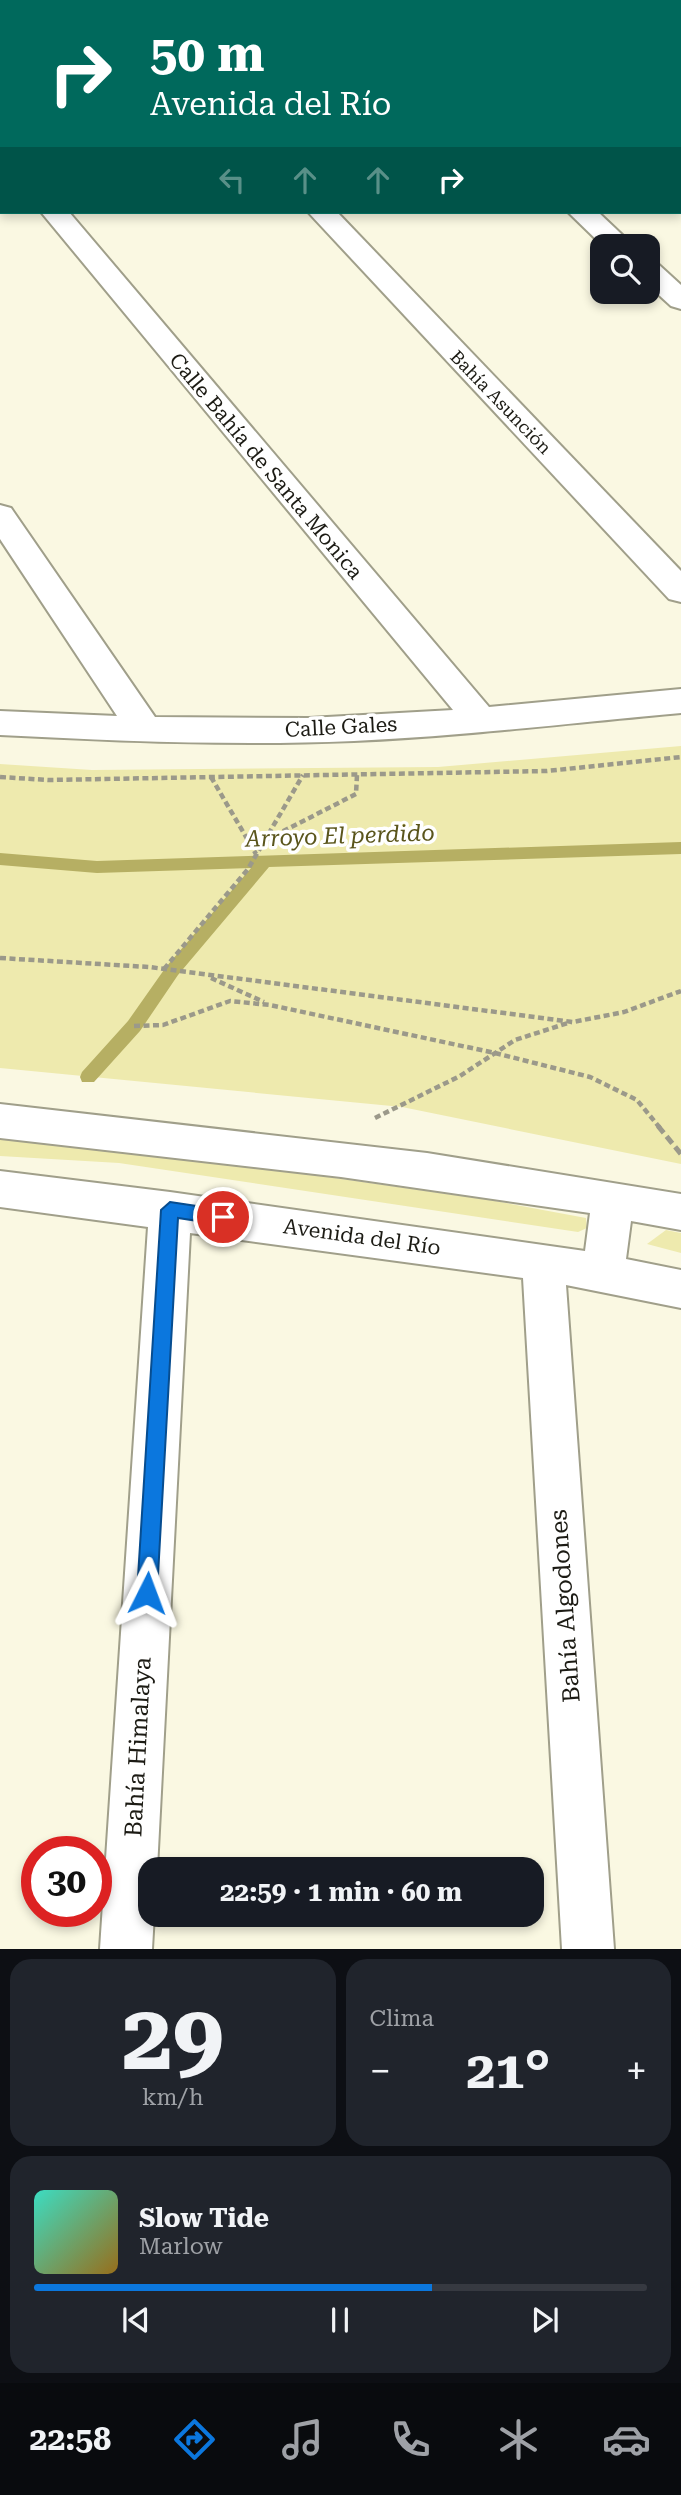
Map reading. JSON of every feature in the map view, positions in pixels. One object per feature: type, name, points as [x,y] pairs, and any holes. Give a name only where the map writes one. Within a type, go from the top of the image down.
[{"type":"street","name":"Calle Bahía de Santa Monica","points":[[57,214],[480,719]]},
{"type":"street","name":"Bahía Asunción","points":[[324,214],[681,591]]},
{"type":"street","points":[[584,214],[607,234]]},
{"type":"street","points":[[660,281],[681,300]]},
{"type":"street","points":[[0,515],[145,731]]},
{"type":"street","name":"Calle Gales","points":[[0,723],[145,731],[311,730],[480,719],[681,701]]},
{"type":"street","points":[[0,1121],[313,1156],[613,1199],[681,1212]]},
{"type":"street","name":"Avenida del Río","points":[[0,1189],[542,1262],[681,1289]]},
{"type":"street","points":[[603,1273],[613,1199]]},
{"type":"street","name":"Bahía Himalaya","points":[[126,1949],[170,1210]]},
{"type":"street","name":"Bahía Algodones","points":[[542,1262],[588,1949]]},
{"type":"path","points":[[0,777],[48,780],[547,771],[681,757]]},
{"type":"path","points":[[265,840],[356,794],[357,768]]},
{"type":"path","points":[[209,771],[257,855]]},
{"type":"path","points":[[164,970],[257,855],[302,776]]},
{"type":"path","points":[[0,958],[164,970],[573,1022]]},
{"type":"path","points":[[207,976],[270,1005]]},
{"type":"path","points":[[375,1118],[460,1076],[515,1040],[573,1022],[624,1012],[681,991]]},
{"type":"path","points":[[134,1026],[163,1025],[230,1001],[270,1005],[495,1053],[590,1077],[636,1100],[681,1154]]},
{"type":"shaded area","points":[[681,746],[681,1164],[402,1107],[0,1068],[0,764],[92,770],[438,767]]},
{"type":"shaded area","points":[[0,1137],[116,1147],[490,1200],[586,1218],[587,1228],[578,1232],[119,1163],[0,1156]]},
{"type":"shaded area","points":[[666,1230],[681,1233],[681,1253],[647,1244]]},
{"type":"waterway","name":"Arroyo El perdido","points":[[0,859],[97,867],[681,848]]},
{"type":"waterway","points":[[88,1077],[134,1026],[172,971],[265,862]]},
{"type":"route","points":[[147,1593],[170,1210],[223,1217]]}]
